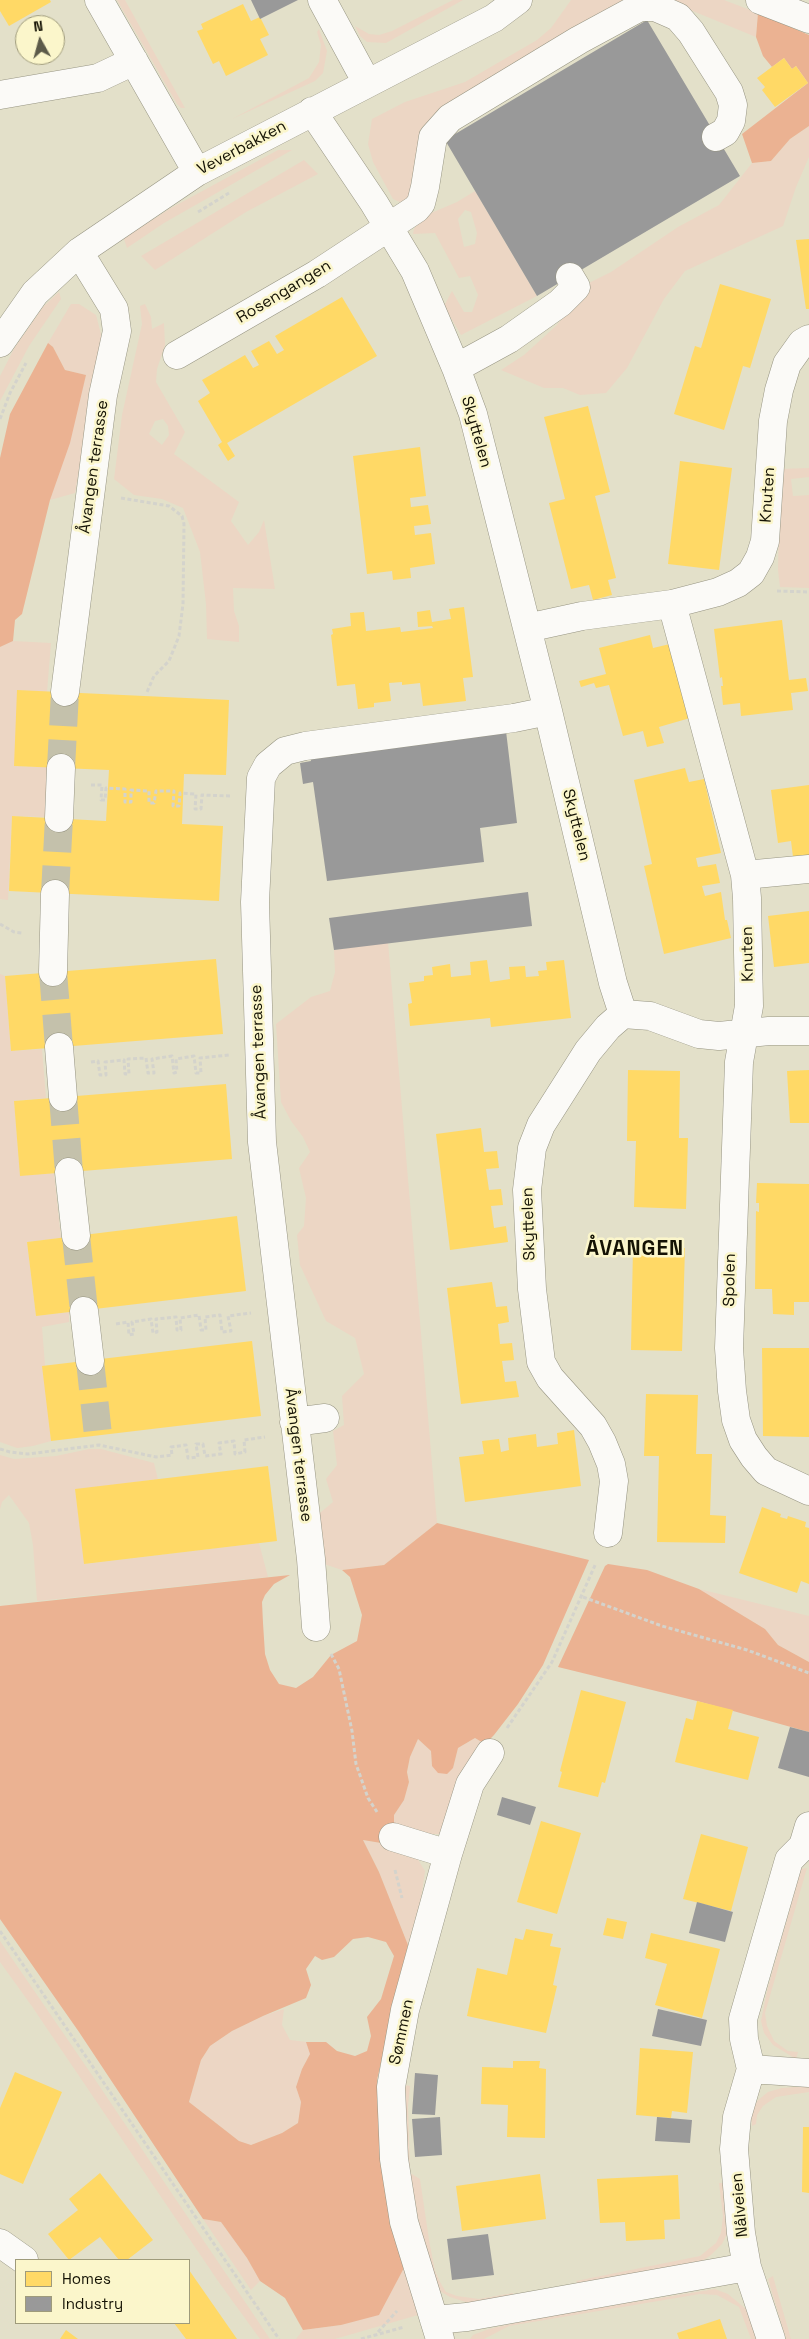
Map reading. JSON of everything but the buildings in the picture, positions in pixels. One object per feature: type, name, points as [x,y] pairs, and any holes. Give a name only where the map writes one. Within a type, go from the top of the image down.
[{"type":"street","points":[[99,0],[197,172]]},
{"type":"street","points":[[322,0],[367,83]]},
{"type":"street","name":"Veverbakken","points":[[0,343],[35,294],[79,252],[197,172],[312,110],[494,18],[518,0]]},
{"type":"street","points":[[760,0],[809,19]]},
{"type":"street","name":"Rosengangen","points":[[178,355],[317,274],[416,209],[421,203],[433,137],[450,118],[579,40],[640,7],[656,7],[678,17],[691,32],[729,92],[733,105],[731,121],[725,132],[716,137]]},
{"type":"street","points":[[0,95],[98,78],[134,61]]},
{"type":"street","name":"Skyttelen","points":[[312,110],[415,271],[456,368],[473,414],[548,711],[608,964],[623,1014],[608,1027],[588,1051],[541,1125],[532,1148],[527,1190],[532,1289],[540,1357],[550,1378],[593,1426],[608,1457],[614,1481],[608,1533]]},
{"type":"street","name":"Åvangen terrasse","points":[[65,692],[103,395],[117,331],[114,309],[79,252]]},
{"type":"street","points":[[456,368],[509,339],[560,303],[576,287],[570,277]]},
{"type":"street","name":"Knuten","points":[[527,628],[582,616],[672,604],[718,592],[738,584],[750,573],[760,558],[765,541],[773,421],[779,390],[787,364],[802,344],[809,339]]},
{"type":"street","name":"Knuten","points":[[672,604],[745,875],[749,1006],[745,1033]]},
{"type":"street","name":"Åvangen terrasse","points":[[316,1627],[311,1559],[280,1309],[262,1142],[255,902],[261,778],[268,765],[285,752],[305,746],[514,718],[548,711]]},
{"type":"street","points":[[59,818],[61,776]]},
{"type":"street","points":[[745,875],[809,869]]},
{"type":"street","points":[[53,972],[55,894]]},
{"type":"street","points":[[623,1014],[650,1016],[698,1034],[719,1036],[745,1033],[809,1031]]},
{"type":"street","name":"Spolen","points":[[745,1033],[739,1062],[731,1230],[729,1348],[732,1391],[739,1427],[754,1458],[766,1471],[809,1491]]},
{"type":"street","points":[[60,1056],[63,1097]]},
{"type":"street","points":[[68,1172],[76,1236]]},
{"type":"street","points":[[85,1319],[90,1360]]},
{"type":"street","points":[[294,1427],[325,1418]]},
{"type":"street","name":"Sømmen","points":[[437,2329],[404,2222],[394,2159],[390,2114],[391,2087],[405,2010],[448,1854],[470,1784],[490,1753]]},
{"type":"street","name":"Nålveien","points":[[771,2339],[747,2267],[741,2233],[734,2149],[737,2117],[751,2069],[744,2039],[744,2019],[789,1860],[803,1846],[809,1826]]},
{"type":"street","points":[[393,1836],[448,1854]]},
{"type":"street","points":[[751,2069],[809,2072]]},
{"type":"street","points":[[0,2243],[23,2259]]},
{"type":"street","points":[[437,2329],[467,2317],[747,2267]]},
{"type":"path","points":[[196,213],[230,193]]},
{"type":"path","points":[[0,419],[10,393],[31,355]]},
{"type":"path","points":[[114,497],[169,506],[182,516],[184,524],[183,595],[179,636],[169,661],[154,676],[147,692]]},
{"type":"path","points":[[61,776],[102,785],[101,800],[105,800],[106,788],[125,789],[125,802],[131,802],[131,790],[149,791],[149,803],[154,803],[156,791],[174,791],[173,806],[179,806],[180,793],[196,794],[195,809],[201,809],[202,795],[259,796]]},
{"type":"path","points":[[60,1056],[98,1061],[100,1075],[106,1074],[105,1062],[124,1060],[125,1074],[129,1074],[128,1059],[146,1058],[148,1073],[154,1073],[152,1059],[172,1056],[174,1072],[177,1072],[176,1059],[194,1056],[196,1073],[201,1072],[200,1058],[258,1051]]},
{"type":"path","points":[[85,1319],[128,1322],[129,1335],[134,1334],[132,1322],[151,1319],[153,1333],[157,1332],[156,1319],[176,1317],[177,1330],[181,1330],[180,1318],[199,1315],[201,1330],[206,1330],[205,1317],[220,1315],[222,1332],[230,1331],[228,1316],[280,1309]]},
{"type":"path","points":[[0,1449],[28,1454],[100,1446],[156,1457],[172,1455],[171,1447],[186,1445],[188,1458],[198,1457],[196,1444],[203,1444],[205,1456],[221,1454],[219,1443],[234,1442],[236,1454],[245,1452],[244,1440],[294,1427]]},
{"type":"path","points":[[490,1753],[552,1662],[582,1597],[608,1533]]},
{"type":"path","points":[[582,1597],[662,1626],[747,1650],[809,1673]]},
{"type":"path","points":[[316,1627],[339,1669],[361,1780],[368,1798],[393,1836],[392,1856],[407,1916],[427,1929]]},
{"type":"path","points":[[0,1930],[280,2339]]},
{"type":"path","points":[[361,2339],[437,2329]]},
{"type":"shaded area","points":[[117,0],[125,0],[185,108],[181,108],[177,104]]},
{"type":"shaded area","points":[[453,0],[463,0],[386,43],[367,42],[360,36],[355,26],[369,34],[379,35],[392,31]]},
{"type":"shaded area","points":[[571,0],[637,0],[432,119],[424,126],[408,199],[400,202],[393,199],[373,162],[368,144],[372,119],[405,102],[465,82],[537,40],[551,28]]},
{"type":"shaded area","points":[[666,0],[724,0],[758,13],[756,37]]},
{"type":"shaded area","points":[[758,13],[809,35],[809,126],[790,139],[771,161],[752,163],[742,134],[808,83],[796,66],[792,69],[784,58],[772,67],[763,56],[756,37]]},
{"type":"shaded area","points":[[319,29],[327,51],[323,73],[315,81],[232,119],[309,78],[319,62],[321,45],[317,32]]},
{"type":"shaded area","points":[[809,126],[809,157],[796,187],[783,226],[685,271],[664,299],[627,368],[606,393],[580,395],[563,388],[544,388],[501,370],[524,355],[557,325],[587,284],[611,272],[678,227],[719,205],[752,163],[771,161],[790,139]]},
{"type":"shaded area","points":[[278,150],[292,150],[164,223],[127,248],[124,239],[127,236],[171,208]]},
{"type":"shaded area","points":[[304,160],[318,174],[246,212],[155,270],[141,256]]},
{"type":"shaded area","points":[[475,191],[537,296],[461,335],[444,306],[452,291],[464,312],[472,312],[478,295],[470,276],[459,278],[435,233],[413,234],[422,217],[457,202]],"holes":[[[465,210],[471,212],[477,233],[475,244],[464,247],[458,219]]]},
{"type":"shaded area","points":[[59,292],[61,299],[29,346],[0,401],[0,376],[15,347],[43,307]]},
{"type":"shaded area","points":[[71,304],[79,304],[96,315],[102,338],[75,493],[50,500],[86,375],[65,370],[53,347],[48,343]]},
{"type":"shaded area","points":[[145,304],[151,317],[152,329],[164,323],[165,345],[157,369],[156,382],[185,432],[174,454],[239,502],[231,521],[248,545],[259,532],[264,520],[275,589],[233,588],[234,611],[239,626],[239,642],[207,639],[206,604],[200,552],[183,508],[162,499],[134,495],[114,479],[122,415],[142,324],[140,306]],"holes":[[[163,419],[168,426],[169,435],[162,445],[149,434],[155,421]]]},
{"type":"shaded area","points":[[48,343],[53,347],[65,370],[86,375],[70,443],[50,500],[22,614],[15,620],[13,641],[0,647],[0,458],[10,414]]},
{"type":"shaded area","points":[[809,468],[809,477],[791,479],[793,496],[809,495],[809,588],[780,587],[778,570],[780,469]]},
{"type":"shaded area","points":[[13,641],[51,643],[47,692],[14,766],[48,767],[46,817],[12,816],[8,900],[0,899],[0,647]]},
{"type":"shaded area","points":[[388,942],[437,1523],[384,1565],[342,1570],[318,1562],[315,1517],[333,1502],[326,1479],[337,1465],[333,1431],[344,1425],[342,1396],[364,1374],[355,1338],[326,1321],[300,1265],[297,1235],[304,1226],[306,1198],[299,1168],[310,1152],[281,1102],[276,1024],[311,997],[330,991],[335,972],[334,950]]},
{"type":"shaded area","points":[[0,974],[5,976],[11,1051],[42,1049],[46,1098],[14,1101],[20,1175],[54,1173],[61,1238],[27,1242],[36,1316],[69,1312],[69,1322],[42,1327],[51,1441],[17,1448],[0,1442]]},
{"type":"shaded area","points":[[89,1449],[101,1449],[154,1463],[158,1479],[75,1490],[85,1564],[259,1543],[268,1577],[37,1601],[33,1545],[29,1523],[9,1495],[2,1502],[0,1509],[0,1455],[14,1459],[56,1456]]},
{"type":"shaded area","points":[[437,1523],[589,1560],[543,1665],[518,1704],[494,1735],[485,1744],[475,1738],[458,1748],[453,1768],[447,1774],[438,1773],[432,1766],[431,1751],[418,1739],[410,1757],[407,1772],[409,1782],[404,1800],[394,1815],[394,1826],[387,1844],[363,1840],[379,1872],[408,1945],[377,2080],[386,2197],[405,2266],[379,2315],[341,2325],[303,2330],[285,2298],[260,2281],[247,2258],[221,2222],[203,2219],[79,2032],[0,1919],[0,1606],[290,1575],[274,1584],[265,1595],[262,1602],[263,1623],[265,1654],[270,1670],[279,1684],[296,1688],[313,1677],[331,1655],[357,1641],[362,1615],[350,1577],[342,1570],[384,1565]],"holes":[[[368,1937],[386,1942],[394,1956],[381,1999],[367,2017],[371,2036],[367,2051],[355,2056],[337,2051],[326,2042],[306,2042],[310,2054],[302,2069],[296,2087],[301,2102],[298,2123],[282,2133],[251,2145],[239,2141],[189,2102],[201,2060],[210,2046],[232,2031],[306,1998],[311,1985],[306,1969],[315,1956],[322,1960],[334,1957],[353,1939]]]},
{"type":"shaded area","points":[[608,1564],[647,1570],[699,1589],[765,1629],[778,1645],[809,1662],[809,1732],[697,1701],[558,1667],[605,1566]]},
{"type":"shaded area","points":[[699,1589],[809,1616],[809,1662],[778,1645],[765,1629]]},
{"type":"shaded area","points":[[475,1738],[485,1744],[454,1789],[440,1834],[427,1834],[394,1826],[394,1815],[404,1800],[409,1782],[407,1772],[410,1757],[418,1739],[431,1751],[432,1766],[453,1768],[458,1748]]},
{"type":"shaded area","points":[[363,1840],[387,1844],[417,1858],[425,1871],[421,1899],[408,1945],[379,1872]]},
{"type":"shaded area","points":[[807,1868],[765,2013],[767,2026],[774,2041],[788,2051],[798,2052],[796,2059],[773,2045],[764,2033],[761,2021],[767,1991],[801,1869]]},
{"type":"shaded area","points":[[0,1941],[270,2339],[260,2339],[218,2281],[0,1962]]},
{"type":"shaded area","points":[[284,2009],[282,2025],[290,2040],[306,2042],[310,2054],[302,2069],[296,2087],[301,2102],[298,2123],[282,2133],[251,2145],[239,2141],[189,2102],[201,2060],[210,2046],[232,2031],[263,2016]]},
{"type":"shaded area","points":[[405,2085],[410,2086],[408,2106],[410,2173],[420,2179],[435,2271],[440,2282],[446,2292],[457,2296],[479,2299],[513,2293],[514,2296],[469,2303],[450,2297],[438,2290],[408,2188],[402,2116]]},
{"type":"shaded area","points":[[809,2086],[809,2092],[776,2097],[763,2106],[757,2115],[756,2124],[752,2126],[751,2115],[757,2101],[768,2092],[782,2088]]},
{"type":"shaded area","points":[[719,2183],[723,2183],[727,2234],[722,2244],[701,2262],[579,2285],[576,2281],[700,2256],[716,2243],[721,2233],[723,2216]]},
{"type":"shaded area","points":[[203,2219],[221,2222],[247,2258],[260,2281],[251,2290]]},
{"type":"shaded area","points":[[405,2266],[418,2315],[335,2339],[296,2339],[303,2330],[341,2325],[397,2279]]},
{"type":"shaded area","points":[[773,2276],[791,2339],[786,2339],[768,2279]]},
{"type":"shaded area","points":[[715,2289],[728,2294],[746,2309],[758,2339],[751,2339],[739,2307],[717,2295],[700,2294],[509,2326],[484,2339],[470,2339],[473,2335],[489,2329],[541,2317]]},
{"type":"tunnel","points":[[61,768],[65,692]]},
{"type":"tunnel","points":[[55,894],[59,818]]},
{"type":"tunnel","points":[[53,972],[59,1047]]},
{"type":"tunnel","points":[[63,1097],[69,1172]]},
{"type":"tunnel","points":[[76,1236],[84,1311]]},
{"type":"tunnel","points":[[90,1361],[98,1435]]},
{"type":"district","name":"ÅVANGEN","points":[[635,1249]]}]
